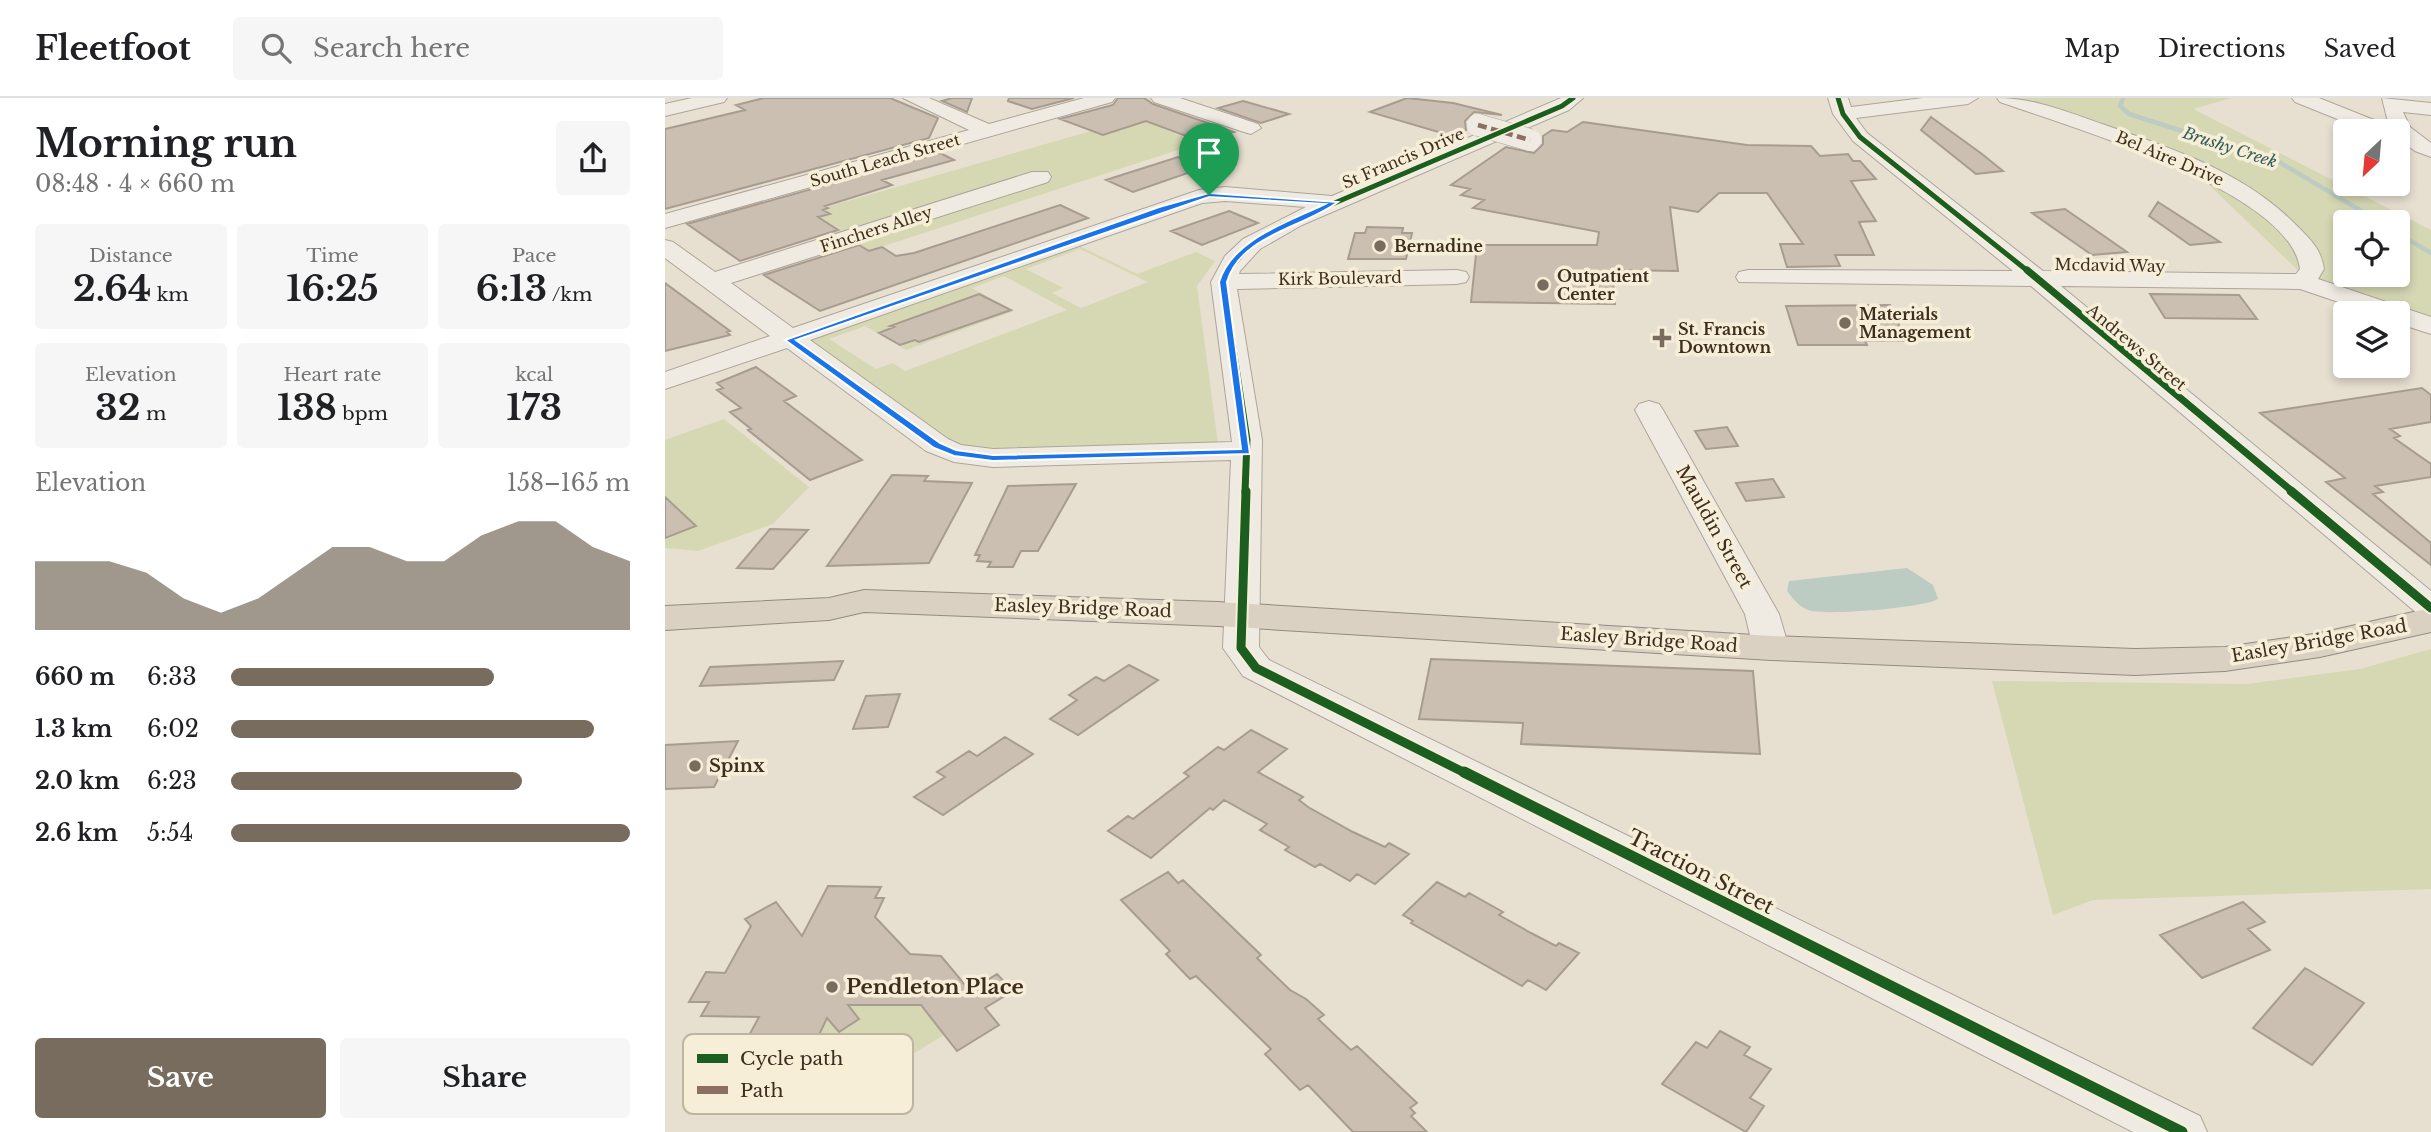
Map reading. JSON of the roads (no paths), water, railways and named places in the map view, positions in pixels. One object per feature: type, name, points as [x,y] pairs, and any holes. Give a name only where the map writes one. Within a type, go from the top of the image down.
[{"type":"highway","name":"Easley Bridge Road","points":[[665,597],[840,588],[864,601]]},
{"type":"highway","name":"Easley Bridge Road","points":[[665,618],[829,609],[864,601],[1243,615],[1771,648],[2135,662],[2225,659],[2321,645],[2431,620]]},
{"type":"street","points":[[665,110],[717,98]]},
{"type":"street","points":[[913,98],[988,131]]},
{"type":"street","name":"South Leach Street","points":[[665,221],[1105,98]]},
{"type":"street","points":[[1161,98],[1251,128]]},
{"type":"street","name":"St Francis Drive","points":[[1223,282],[1231,264],[1254,243],[1334,202],[1562,106],[1573,98]]},
{"type":"street","points":[[1840,106],[1968,98]]},
{"type":"street","name":"Bel Aire Drive","points":[[2007,98],[2167,154],[2226,181],[2275,216],[2310,253],[2312,269],[2304,282]]},
{"type":"street","points":[[2302,98],[2354,119]]},
{"type":"street","points":[[2415,144],[2396,125],[2392,101],[2431,109]]},
{"type":"street","name":"Andrews Street","points":[[1840,106],[1860,137],[1969,222],[2431,608]]},
{"type":"street","points":[[1478,125],[1530,140]]},
{"type":"street","name":"Finchers Alley","points":[[712,281],[1040,177]]},
{"type":"street","points":[[665,381],[1199,197],[1224,194],[1334,202]]},
{"type":"street","points":[[665,247],[937,446],[954,453],[993,458],[1247,452]]},
{"type":"street","name":"Kirk Boulevard","points":[[1223,282],[1295,278],[1457,277]]},
{"type":"street","name":"Mcdavid Way","points":[[1748,277],[2304,282]]},
{"type":"street","points":[[1223,282],[1247,452],[1243,615]]},
{"type":"street","points":[[2304,282],[2359,301]]},
{"type":"street","points":[[2410,319],[2431,326]]},
{"type":"street","name":"Mauldin Street","points":[[1649,410],[1762,614],[1771,648]]},
{"type":"street","name":"Traction Street","points":[[1243,615],[1241,648],[1256,668],[2182,1132]]},
{"type":"waterway","name":"Brushy Creek","points":[[2123,98],[2120,106],[2129,114],[2279,162],[2360,210]]},
{"type":"waterway","name":"Brushy Creek","points":[[2410,241],[2431,253]]},
{"type":"place","name":"Bernadine","points":[[1380,246]]},
{"type":"place","name":"Outpatient Center","points":[[1543,285]]},
{"type":"place","name":"Materials Management","points":[[1845,323]]},
{"type":"place","name":"St. Francis Downtown","points":[[1662,338]]},
{"type":"place","name":"Spinx","points":[[695,766]]},
{"type":"place","name":"Pendleton Place","points":[[832,987]]}]
